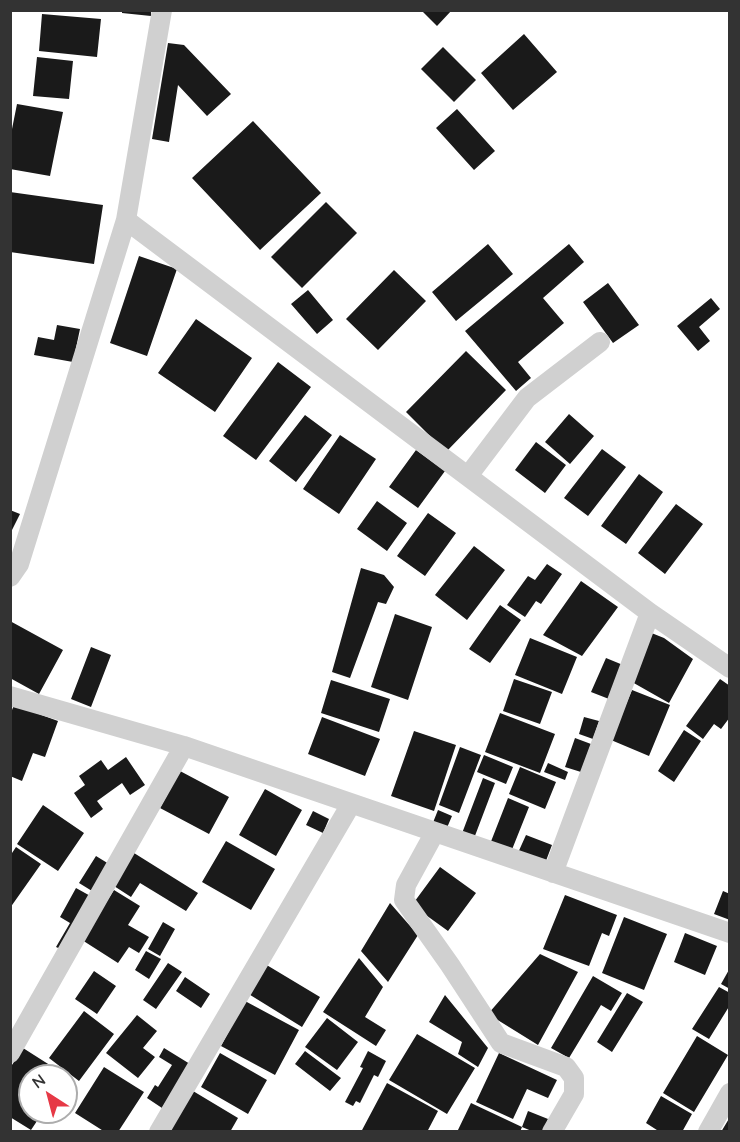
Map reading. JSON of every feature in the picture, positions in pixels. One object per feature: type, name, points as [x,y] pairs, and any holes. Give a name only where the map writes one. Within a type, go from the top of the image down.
[{"type":"street","points":[[10,577],[19,564],[126,220],[162,10]]},
{"type":"street","points":[[126,220],[650,613],[729,668]]},
{"type":"street","points":[[468,476],[527,398],[600,342]]},
{"type":"street","points":[[553,873],[650,613]]},
{"type":"street","points":[[10,696],[184,747],[729,933]]},
{"type":"street","points":[[10,1053],[184,747]]},
{"type":"street","points":[[159,1131],[351,804]]},
{"type":"street","points":[[435,832],[406,885],[404,900],[501,1043],[566,1067],[574,1077],[574,1094],[552,1131]]},
{"type":"street","points":[[708,1131],[729,1093]]},
{"type":"building","points":[[122,10],[151,10],[151,16],[122,13]]},
{"type":"building","points":[[421,10],[452,10],[437,26]]},
{"type":"building","points":[[42,14],[101,19],[97,57],[39,51]]},
{"type":"building","points":[[524,34],[557,72],[513,110],[481,73]]},
{"type":"building","points":[[168,43],[184,45],[231,94],[207,116],[178,85],[169,142],[152,139]]},
{"type":"building","points":[[443,47],[476,80],[454,102],[421,69]]},
{"type":"building","points":[[37,57],[73,61],[69,99],[33,96]]},
{"type":"building","points":[[17,104],[63,112],[50,176],[10,169],[10,139]]},
{"type":"building","points":[[457,109],[495,151],[474,170],[436,128]]},
{"type":"building","points":[[253,121],[321,193],[260,250],[192,178]]},
{"type":"building","points":[[10,192],[103,205],[94,264],[10,252]]},
{"type":"building","points":[[326,202],[357,233],[302,288],[271,257]]},
{"type":"building","points":[[488,244],[513,274],[456,321],[432,292]]},
{"type":"building","points":[[569,244],[584,262],[543,298],[564,323],[518,362],[531,378],[516,391],[465,331]]},
{"type":"building","points":[[139,256],[177,269],[147,356],[110,343]]},
{"type":"building","points":[[394,270],[426,301],[378,350],[346,319]]},
{"type":"building","points":[[608,283],[639,325],[613,343],[583,302]]},
{"type":"building","points":[[308,290],[333,320],[317,334],[291,304]]},
{"type":"building","points":[[711,298],[720,309],[699,327],[710,341],[698,351],[677,326]]},
{"type":"building","points":[[196,319],[252,358],[215,412],[158,373]]},
{"type":"building","points":[[57,325],[80,329],[73,362],[34,355],[38,337],[54,340]]},
{"type":"building","points":[[466,351],[506,390],[446,452],[406,412]]},
{"type":"building","points":[[278,362],[311,387],[256,460],[223,436]]},
{"type":"building","points":[[569,414],[594,436],[570,464],[545,442]]},
{"type":"building","points":[[305,415],[332,435],[296,482],[269,461]]},
{"type":"building","points":[[340,435],[376,459],[339,514],[303,489]]},
{"type":"building","points":[[536,442],[566,465],[545,493],[515,470]]},
{"type":"building","points":[[602,449],[626,467],[588,516],[564,498]]},
{"type":"building","points":[[416,450],[445,471],[418,508],[389,487]]},
{"type":"building","points":[[639,474],[663,492],[626,544],[601,526]]},
{"type":"building","points":[[377,501],[407,523],[387,551],[357,529]]},
{"type":"building","points":[[676,504],[703,524],[665,574],[638,553]]},
{"type":"building","points":[[10,510],[20,514],[10,534]]},
{"type":"building","points":[[428,513],[456,533],[425,576],[397,556]]},
{"type":"building","points":[[474,546],[505,570],[467,620],[435,595]]},
{"type":"building","points":[[547,564],[562,574],[541,604],[536,601],[525,617],[507,605],[528,576],[535,580]]},
{"type":"building","points":[[361,568],[384,575],[394,587],[386,604],[378,602],[350,678],[332,672]]},
{"type":"building","points":[[581,581],[618,607],[582,656],[543,635]]},
{"type":"building","points":[[500,605],[521,620],[490,663],[469,649]]},
{"type":"building","points":[[395,614],[432,627],[408,700],[371,687]]},
{"type":"building","points":[[10,621],[63,650],[39,694],[10,678]]},
{"type":"building","points":[[649,632],[664,638],[693,659],[669,703],[632,682]]},
{"type":"building","points":[[530,638],[577,657],[562,694],[515,675]]},
{"type":"building","points":[[91,647],[111,655],[91,707],[71,699]]},
{"type":"building","points":[[606,658],[623,665],[609,699],[591,692]]},
{"type":"building","points":[[514,679],[552,692],[540,724],[503,711]]},
{"type":"building","points":[[720,679],[730,686],[730,717],[721,729],[714,724],[703,739],[686,726]]},
{"type":"building","points":[[331,680],[390,699],[379,732],[321,713]]},
{"type":"building","points":[[632,690],[670,705],[649,756],[611,740]]},
{"type":"building","points":[[14,705],[58,721],[45,757],[33,753],[22,781],[10,776],[10,715]]},
{"type":"building","points":[[500,713],[555,734],[540,773],[485,752]]},
{"type":"building","points":[[322,717],[380,739],[365,776],[308,754]]},
{"type":"building","points":[[584,717],[599,721],[593,739],[579,734]]},
{"type":"building","points":[[684,730],[701,741],[674,782],[658,771]]},
{"type":"building","points":[[414,731],[456,745],[434,811],[391,796]]},
{"type":"building","points":[[575,738],[591,744],[581,772],[565,767]]},
{"type":"building","points":[[460,747],[481,755],[459,813],[439,805]]},
{"type":"building","points":[[484,755],[513,767],[506,784],[477,772]]},
{"type":"building","points":[[126,757],[145,785],[130,795],[122,783],[97,801],[103,809],[91,818],[74,793],[85,785],[79,776],[101,760],[108,770]]},
{"type":"building","points":[[548,763],[568,772],[565,780],[544,772]]},
{"type":"building","points":[[520,767],[556,782],[545,809],[509,794]]},
{"type":"building","points":[[180,771],[229,797],[209,834],[160,808]]},
{"type":"building","points":[[483,778],[495,783],[473,841],[461,836]]},
{"type":"building","points":[[265,789],[302,810],[276,856],[239,835]]},
{"type":"building","points":[[508,798],[529,807],[511,852],[490,844]]},
{"type":"building","points":[[43,805],[84,833],[58,871],[17,844]]},
{"type":"building","points":[[438,810],[452,816],[446,830],[432,825]]},
{"type":"building","points":[[313,811],[329,819],[323,833],[306,825]]},
{"type":"building","points":[[526,835],[552,845],[544,866],[517,855]]},
{"type":"building","points":[[226,841],[275,869],[251,910],[202,882]]},
{"type":"building","points":[[16,847],[41,864],[10,908],[10,856]]},
{"type":"building","points":[[134,853],[198,893],[186,911],[140,883],[131,897],[114,886]]},
{"type":"building","points":[[96,856],[109,864],[92,891],[79,883]]},
{"type":"building","points":[[440,867],[476,893],[448,931],[412,905]]},
{"type":"building","points":[[76,888],[94,898],[65,951],[56,947],[70,923],[60,917]]},
{"type":"building","points":[[114,890],[140,906],[128,925],[149,937],[139,953],[129,947],[118,963],[82,940]]},
{"type":"building","points":[[723,891],[730,894],[730,920],[714,914]]},
{"type":"building","points":[[565,895],[617,915],[609,936],[602,933],[589,966],[543,949]]},
{"type":"building","points":[[390,903],[418,935],[388,982],[361,951]]},
{"type":"building","points":[[624,917],[667,934],[644,990],[602,973]]},
{"type":"building","points":[[163,922],[175,929],[160,956],[148,949]]},
{"type":"building","points":[[685,933],[717,946],[705,975],[674,962]]},
{"type":"building","points":[[146,951],[161,959],[149,979],[135,970]]},
{"type":"building","points":[[540,954],[578,972],[538,1045],[488,1014]]},
{"type":"building","points":[[359,958],[383,987],[365,1017],[386,1030],[376,1046],[323,1012]]},
{"type":"building","points":[[168,963],[182,972],[156,1009],[143,1000]]},
{"type":"building","points":[[265,964],[320,997],[302,1027],[247,993]]},
{"type":"building","points":[[730,968],[730,989],[721,984]]},
{"type":"building","points":[[94,971],[116,986],[97,1014],[75,999]]},
{"type":"building","points":[[593,976],[622,993],[611,1011],[601,1005],[569,1058],[551,1048]]},
{"type":"building","points":[[185,977],[210,994],[201,1008],[176,991]]},
{"type":"building","points":[[719,987],[730,993],[730,1005],[709,1039],[692,1029]]},
{"type":"building","points":[[627,993],[643,1002],[612,1052],[597,1042]]},
{"type":"building","points":[[445,995],[488,1048],[478,1067],[458,1054],[462,1042],[429,1022]]},
{"type":"building","points":[[245,1001],[299,1030],[275,1075],[221,1046]]},
{"type":"building","points":[[84,1011],[114,1034],[79,1081],[78,1064],[57,1064],[49,1058]]},
{"type":"building","points":[[137,1015],[157,1031],[143,1048],[155,1057],[138,1078],[106,1053]]},
{"type":"building","points":[[327,1018],[358,1042],[337,1070],[305,1047]]},
{"type":"building","points":[[417,1034],[475,1068],[447,1114],[389,1080]]},
{"type":"building","points":[[697,1036],[728,1055],[694,1112],[663,1093]]},
{"type":"building","points":[[23,1048],[48,1064],[18,1064],[18,1122],[10,1117],[10,1068]]},
{"type":"building","points":[[164,1048],[190,1064],[162,1108],[147,1098],[155,1085],[158,1087],[172,1065],[159,1057]]},
{"type":"building","points":[[305,1051],[341,1078],[330,1091],[295,1064]]},
{"type":"building","points":[[368,1051],[386,1061],[378,1077],[374,1075],[360,1103],[356,1101],[353,1106],[345,1102],[363,1068],[360,1067]]},
{"type":"building","points":[[220,1053],[267,1080],[248,1114],[201,1087]]},
{"type":"building","points":[[499,1053],[557,1080],[548,1098],[527,1089],[513,1119],[476,1102]]},
{"type":"building","points":[[104,1067],[144,1092],[118,1132],[105,1132],[78,1115],[78,1108]]},
{"type":"building","points":[[387,1083],[438,1111],[427,1132],[361,1132]]},
{"type":"building","points":[[193,1091],[238,1118],[230,1132],[169,1132]]},
{"type":"building","points":[[661,1096],[692,1114],[682,1132],[660,1132],[646,1123]]},
{"type":"building","points":[[471,1103],[522,1127],[520,1132],[457,1132]]},
{"type":"building","points":[[528,1111],[548,1119],[543,1132],[534,1132],[522,1127]]},
{"type":"building","points":[[730,1117],[730,1132],[721,1132]]},
{"type":"building","points":[[21,1124],[35,1124],[31,1130]]}]
